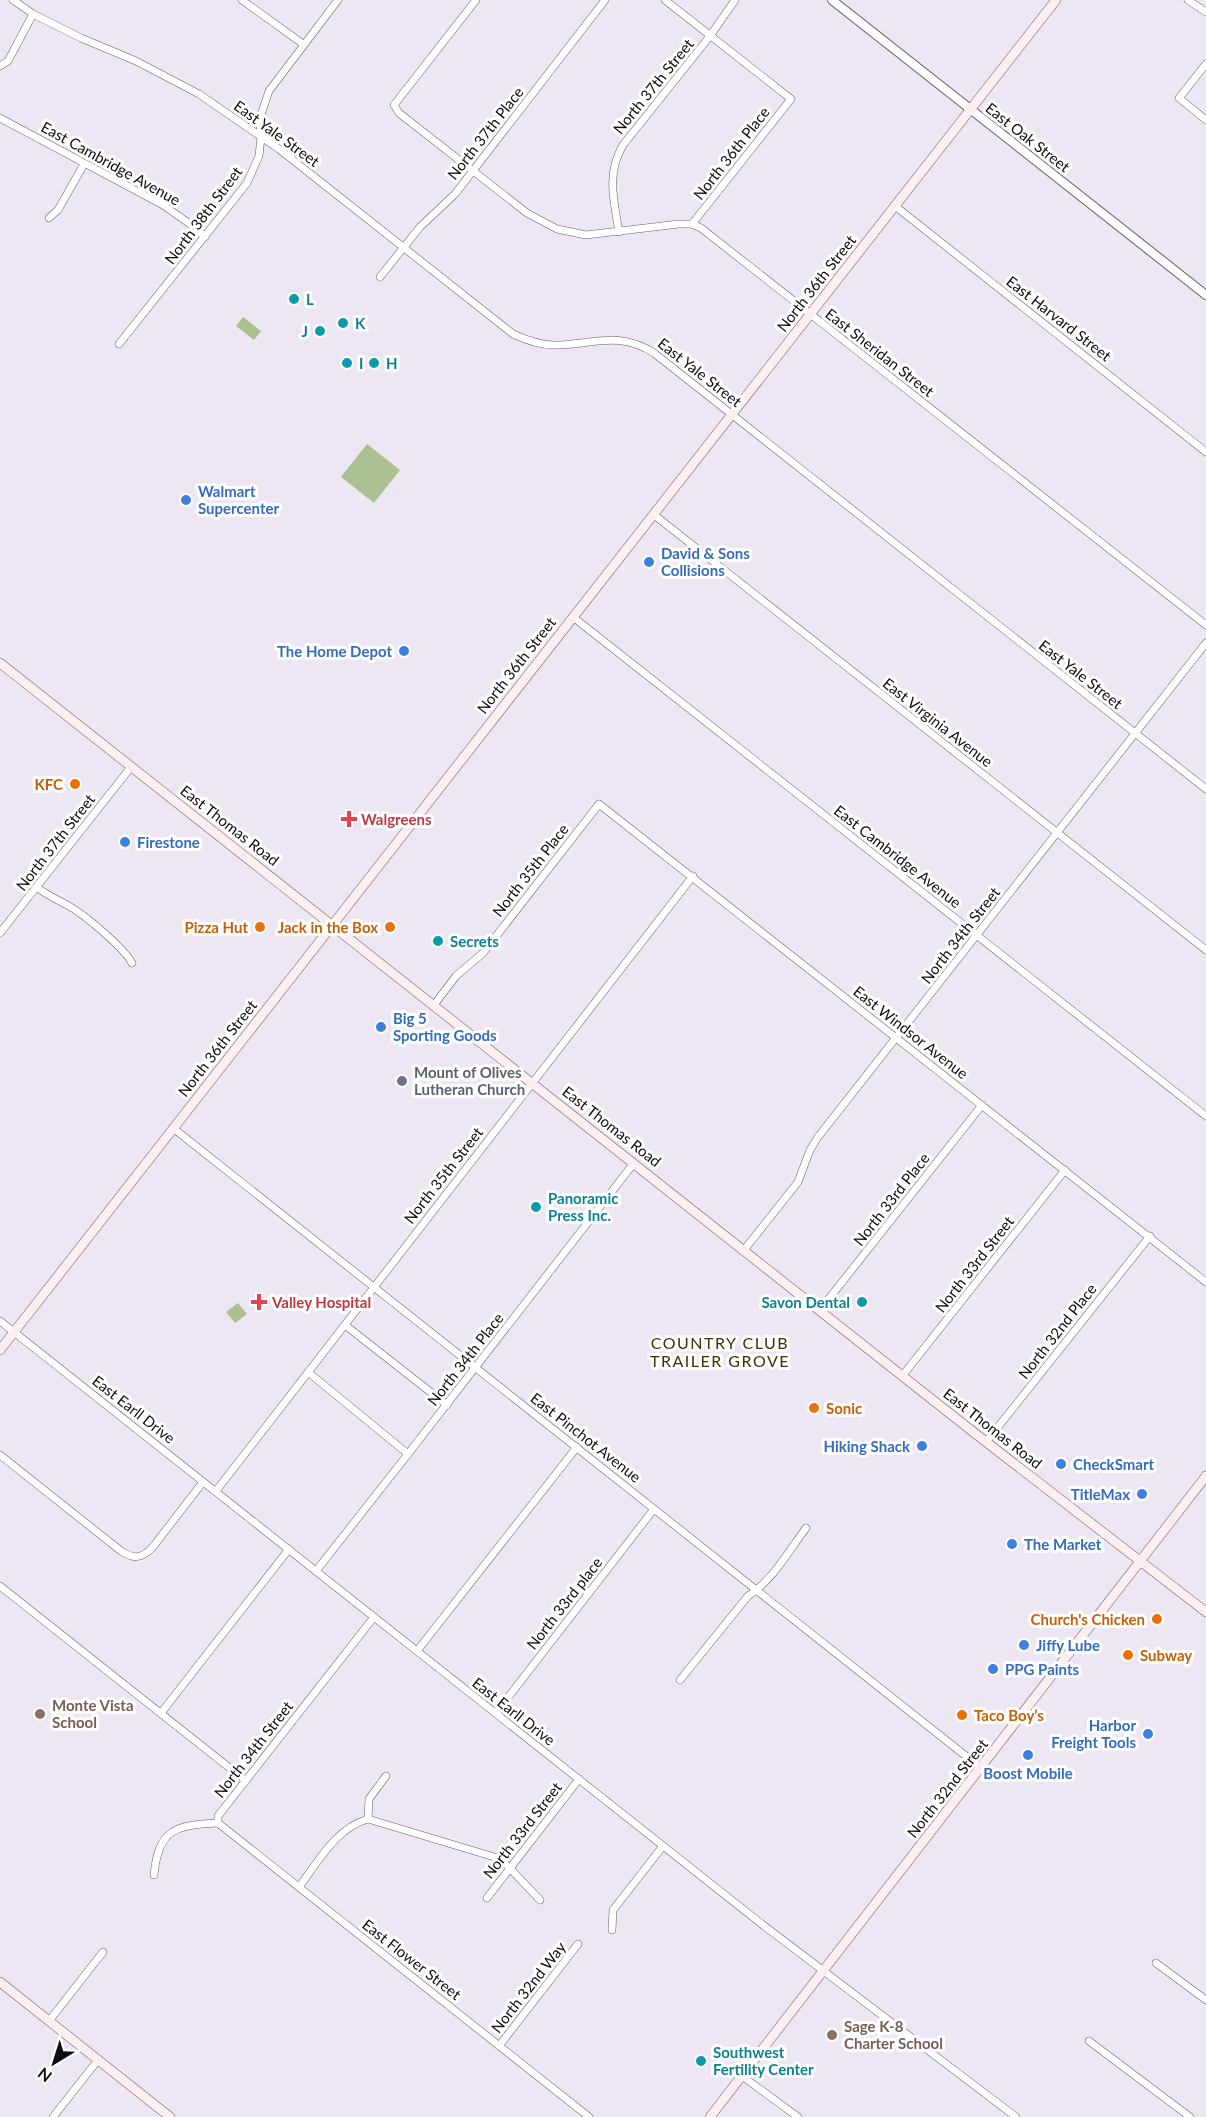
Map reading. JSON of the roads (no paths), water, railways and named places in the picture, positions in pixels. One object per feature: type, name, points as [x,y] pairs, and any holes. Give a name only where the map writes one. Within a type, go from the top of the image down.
[{"type":"main road","name":"North 36th Street","points":[[0,1350],[1056,0]]},
{"type":"main road","name":"East Thomas Road","points":[[0,663],[986,1442],[1206,1612]]},
{"type":"main road","name":"North 32nd Street","points":[[710,2117],[1206,1476]]},
{"type":"main road","points":[[0,1982],[170,2117]]},
{"type":"street","name":"East Yale Street","points":[[13,0],[33,14],[199,94],[279,149],[513,334],[538,344],[553,345],[617,339],[642,345],[1206,789]]},
{"type":"street","points":[[242,0],[303,44]]},
{"type":"street","name":"North 38th Street","points":[[119,344],[251,176],[259,156],[260,118],[269,91],[338,0]]},
{"type":"street","points":[[476,0],[394,105],[399,113],[527,213],[557,229],[586,235],[692,224]]},
{"type":"street","name":"North 37th Place","points":[[380,277],[420,227],[455,194],[605,0]]},
{"type":"street","points":[[665,0],[710,36]]},
{"type":"street","name":"North 37th Street","points":[[620,232],[612,170],[616,157],[623,145],[710,36],[735,0]]},
{"type":"street","name":"East Oak Street","points":[[832,0],[1206,294]]},
{"type":"street","points":[[1188,0],[1206,12]]},
{"type":"street","points":[[0,66],[8,61],[33,14]]},
{"type":"street","name":"North 36th Place","points":[[692,224],[791,99],[710,36]]},
{"type":"street","points":[[1206,64],[1179,98],[1206,120]]},
{"type":"street","name":"East Cambridge Avenue","points":[[0,118],[163,205],[205,237]]},
{"type":"street","points":[[49,218],[58,210],[84,164]]},
{"type":"street","name":"East Harvard Street","points":[[895,206],[1206,452]]},
{"type":"street","name":"East Sheridan Street","points":[[692,224],[709,234],[1206,625]]},
{"type":"street","name":"East Virginia Avenue","points":[[653,514],[1206,950]]},
{"type":"street","name":"East Cambridge Avenue","points":[[573,617],[1206,1116]]},
{"type":"street","name":"North 34th Street","points":[[744,1250],[798,1182],[814,1143],[1206,642]]},
{"type":"street","name":"North 37th Street","points":[[0,933],[131,767]]},
{"type":"street","name":"East Windsor Avenue","points":[[599,804],[1206,1282]]},
{"type":"street","name":"North 35th Place","points":[[434,1005],[456,976],[483,953],[599,804]]},
{"type":"street","name":"North 35th Street","points":[[216,1491],[693,876]]},
{"type":"street","points":[[36,887],[52,899],[70,907],[122,949],[132,963]]},
{"type":"street","name":"North 33rd Place","points":[[820,1310],[982,1105]]},
{"type":"street","name":"East Pinchot Avenue","points":[[173,1128],[981,1768]]},
{"type":"street","name":"North 34th Place","points":[[316,1571],[634,1163]]},
{"type":"street","name":"North 33rd Street","points":[[903,1375],[1065,1170]]},
{"type":"street","name":"North 32nd Place","points":[[986,1442],[1150,1236]]},
{"type":"street","name":"East Earll Drive","points":[[0,1321],[823,1972],[1016,2117]]},
{"type":"street","points":[[345,1324],[447,1405]]},
{"type":"street","points":[[307,1374],[408,1454]]},
{"type":"street","points":[[417,1651],[576,1447]]},
{"type":"street","points":[[0,1455],[129,1556],[139,1557],[152,1548],[203,1482]]},
{"type":"street","name":"North 33rd place","points":[[495,1713],[654,1509]]},
{"type":"street","points":[[680,1680],[748,1596],[758,1590],[806,1528]]},
{"type":"street","points":[[161,1713],[289,1549]]},
{"type":"street","points":[[0,1586],[246,1781]]},
{"type":"street","name":"North 34th Street","points":[[218,1823],[218,1816],[374,1617]]},
{"type":"street","points":[[368,1819],[369,1799],[386,1776]]},
{"type":"street","name":"North 33rd Street","points":[[487,1898],[579,1779]]},
{"type":"street","points":[[299,1887],[342,1832],[357,1822],[368,1819],[501,1859],[540,1900]]},
{"type":"street","points":[[154,1875],[156,1855],[166,1837],[184,1826],[218,1823]]},
{"type":"street","name":"East Flower Street","points":[[218,1823],[590,2117]]},
{"type":"street","points":[[612,1930],[613,1910],[663,1846]]},
{"type":"street","name":"North 32nd Way","points":[[499,2046],[578,1944]]},
{"type":"street","points":[[49,2021],[103,1952]]},
{"type":"street","points":[[1156,1962],[1206,2000]]},
{"type":"street","points":[[1089,2041],[1190,2117]]},
{"type":"street","points":[[53,2117],[98,2060]]},
{"type":"street","points":[[742,2076],[798,2117]]},
{"type":"place","name":"L","points":[[294,299]]},
{"type":"place","name":"K","points":[[343,323]]},
{"type":"place","name":"J","points":[[320,331]]},
{"type":"place","name":"I","points":[[347,363]]},
{"type":"place","name":"H","points":[[374,363]]},
{"type":"place","name":"Walmart Supercenter","points":[[186,500]]},
{"type":"place","name":"David & Sons Collisions","points":[[649,562]]},
{"type":"place","name":"The Home Depot","points":[[404,651]]},
{"type":"place","name":"KFC","points":[[75,784]]},
{"type":"place","name":"Walgreens","points":[[349,819]]},
{"type":"place","name":"Firestone","points":[[125,842]]},
{"type":"place","name":"Pizza Hut","points":[[260,927]]},
{"type":"place","name":"Jack in the Box","points":[[390,927]]},
{"type":"place","name":"Secrets","points":[[438,941]]},
{"type":"place","name":"Big 5 Sporting Goods","points":[[381,1027]]},
{"type":"place","name":"Mount of Olives Lutheran Church","points":[[402,1081]]},
{"type":"place","name":"Panoramic Press Inc.","points":[[536,1207]]},
{"type":"place","name":"Valley Hospital","points":[[259,1302]]},
{"type":"place","name":"Savon Dental","points":[[862,1302]]},
{"type":"place","name":"Sonic","points":[[814,1408]]},
{"type":"place","name":"Hiking Shack","points":[[922,1446]]},
{"type":"place","name":"CheckSmart","points":[[1061,1464]]},
{"type":"place","name":"TitleMax","points":[[1142,1494]]},
{"type":"place","name":"The Market","points":[[1012,1544]]},
{"type":"place","name":"Church's Chicken","points":[[1157,1619]]},
{"type":"place","name":"Jiffy Lube","points":[[1024,1645]]},
{"type":"place","name":"Subway","points":[[1128,1655]]},
{"type":"place","name":"PPG Paints","points":[[993,1669]]},
{"type":"place","name":"Monte Vista School","points":[[40,1714]]},
{"type":"place","name":"Taco Boy’s","points":[[962,1715]]},
{"type":"place","name":"Harbor Freight Tools","points":[[1148,1734]]},
{"type":"place","name":"Boost Mobile","points":[[1028,1755]]},
{"type":"place","name":"Sage K-8 Charter School","points":[[832,2035]]},
{"type":"place","name":"Southwest Fertility Center","points":[[701,2061]]},
{"type":"district","name":"COUNTRY CLUB TRAILER GROVE","points":[[720,1351]]}]
